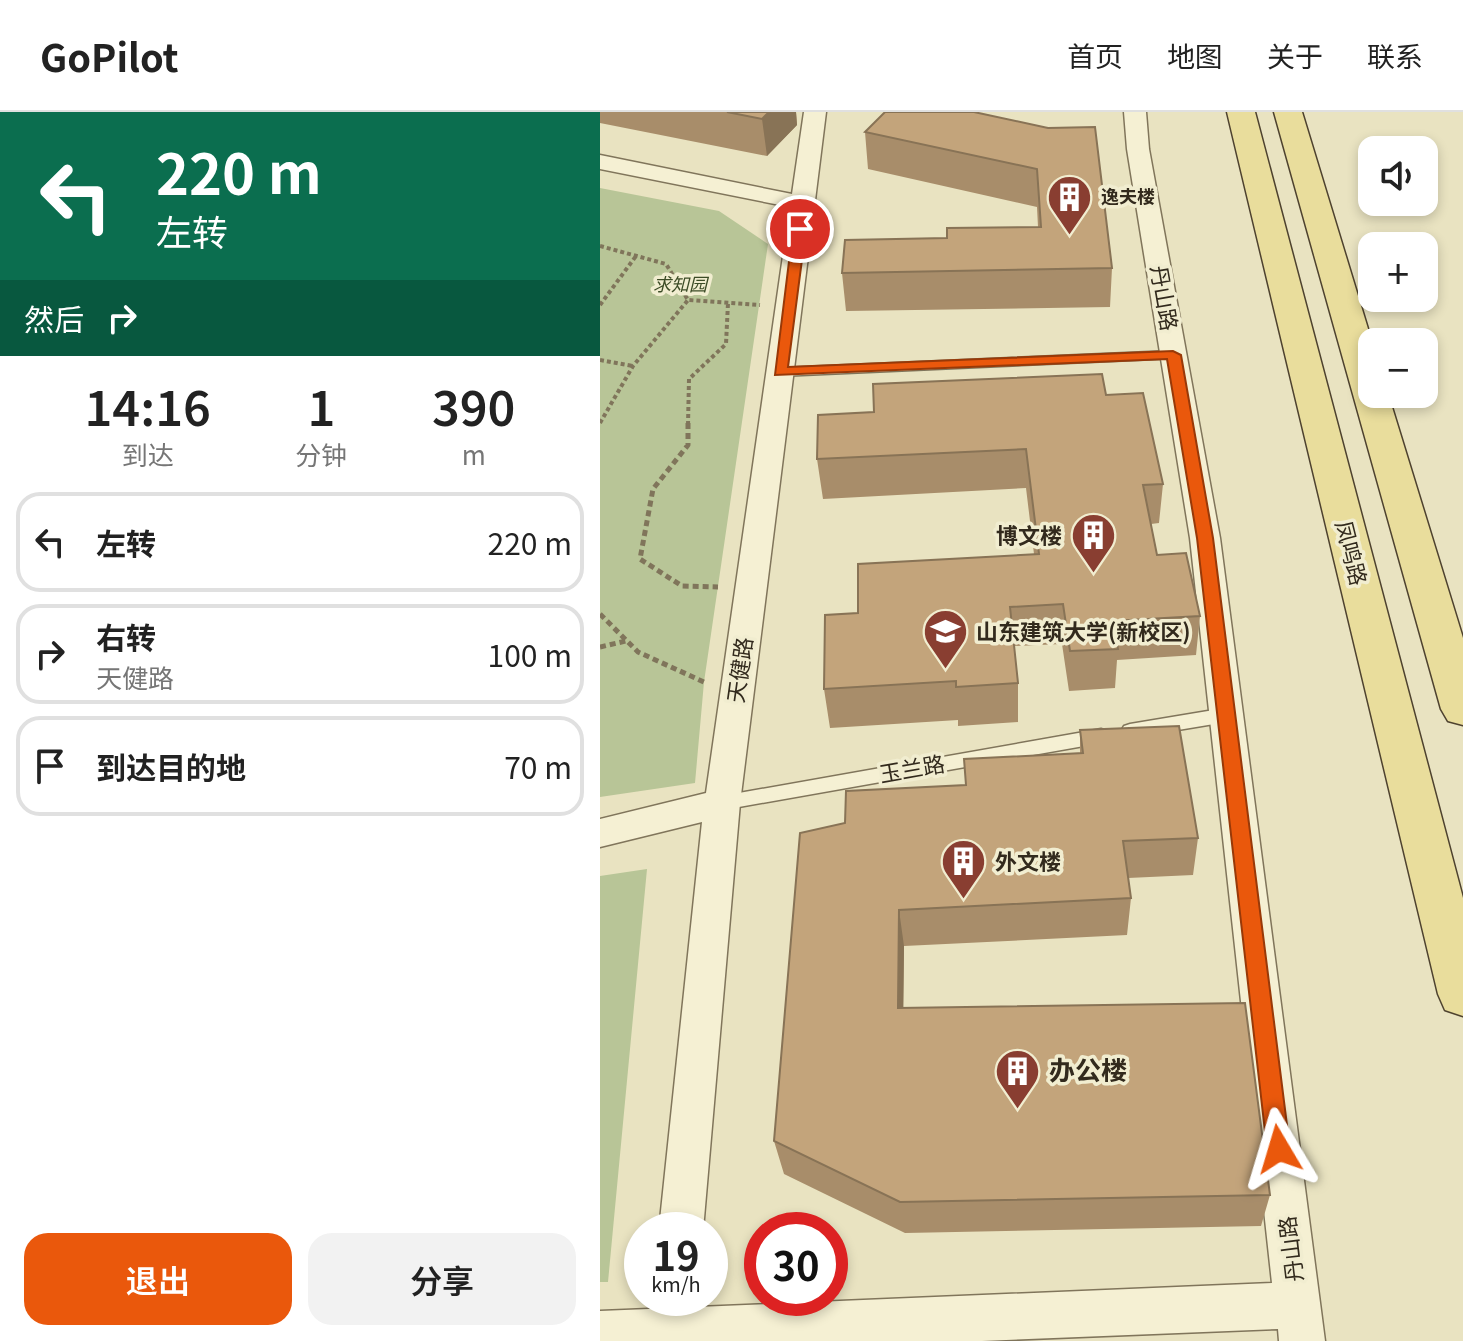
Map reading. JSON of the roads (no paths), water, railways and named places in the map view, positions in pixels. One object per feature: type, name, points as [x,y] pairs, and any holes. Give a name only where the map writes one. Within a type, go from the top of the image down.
[{"type":"main road","name":"凤鸣路","points":[[1241,112],[1463,994]]},
{"type":"main road","points":[[1288,112],[1463,709]]},
{"type":"street","name":"天健路","points":[[683,1212],[722,803],[815,112]]},
{"type":"street","name":"丹山路","points":[[1135,112],[1138,149],[1205,538],[1300,1323]]},
{"type":"street","points":[[600,162],[803,203]]},
{"type":"street","name":"玉兰路","points":[[600,833],[722,803]]},
{"type":"street","points":[[600,1334],[1300,1323]]},
{"type":"lane","points":[[780,372],[1173,355]]},
{"type":"lane","name":"玉兰路","points":[[722,803],[1226,715]]},
{"type":"tunnel","points":[[668,1341],[671,1316]]},
{"type":"place","name":"逸夫楼","points":[[1070,236]]},
{"type":"place","name":"博文楼","points":[[1093,575]]},
{"type":"place","name":"山东建筑大学(新校区)","points":[[945,671]]},
{"type":"place","name":"外文楼","points":[[964,901]]},
{"type":"place","name":"办公楼","points":[[1018,1110]]},
{"type":"park label","name":"求知园","points":[[680,285]]}]
